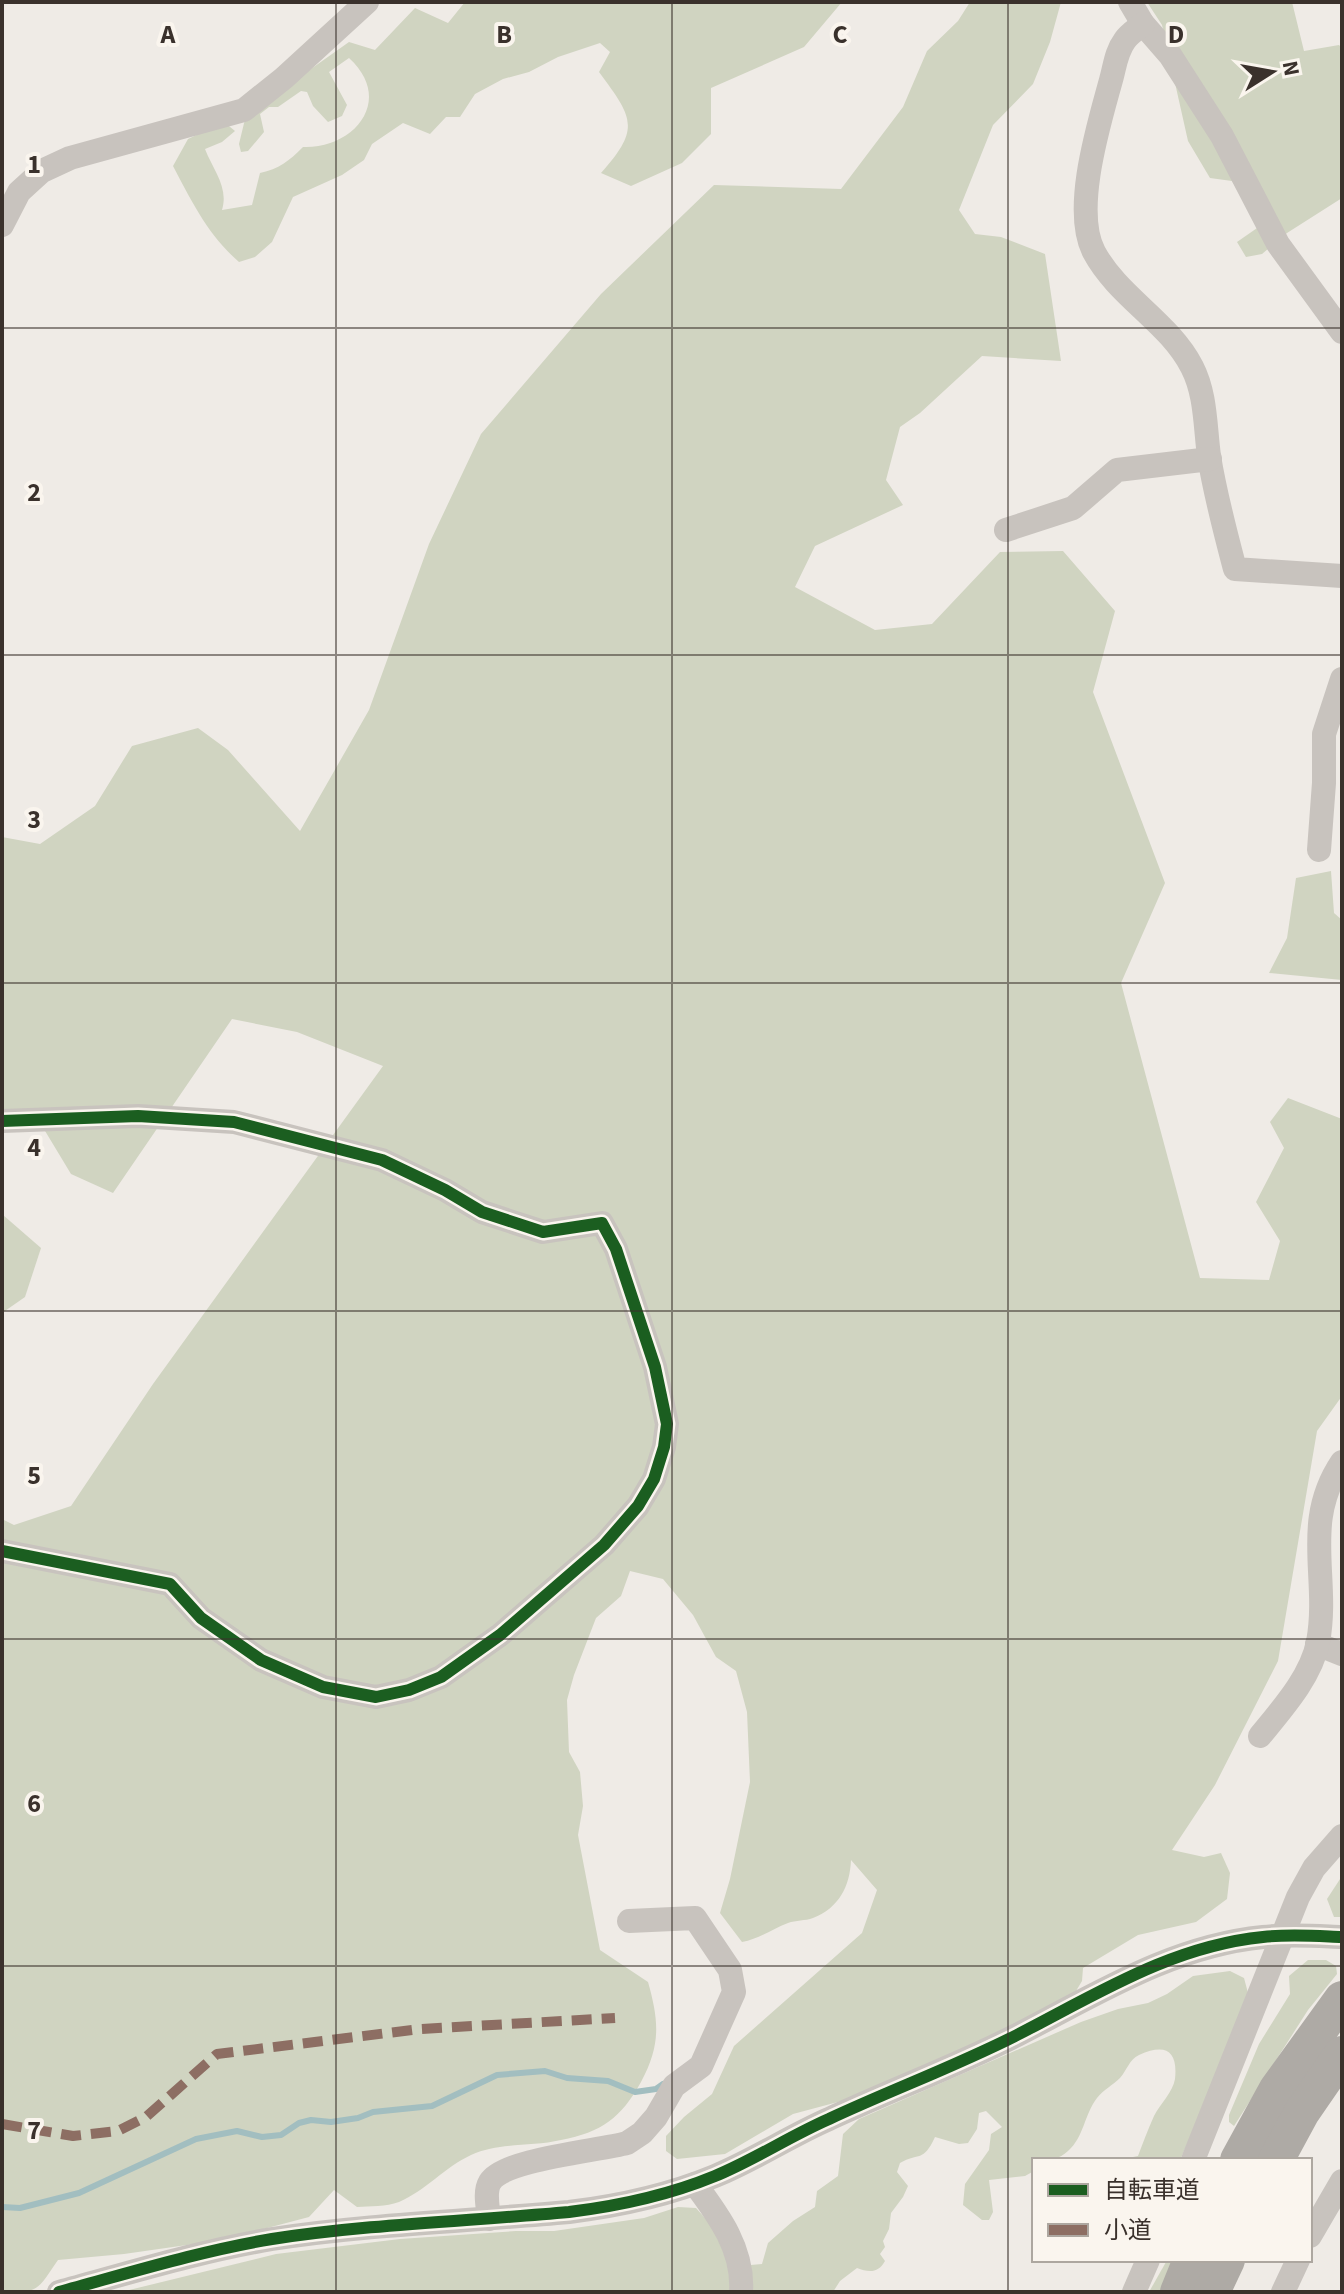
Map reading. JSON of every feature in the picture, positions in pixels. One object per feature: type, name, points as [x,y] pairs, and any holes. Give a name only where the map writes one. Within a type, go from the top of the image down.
[{"type":"highway","points":[[1239,2158],[1277,2089],[1338,2004]]},
{"type":"highway","points":[[1277,2158],[1302,2112],[1342,2054]]},
{"type":"highway","points":[[1178,2292],[1190,2262]]},
{"type":"highway","points":[[1212,2292],[1226,2262]]},
{"type":"street","points":[[2,225],[19,192],[42,171],[56,164],[244,110],[367,2]]},
{"type":"street","points":[[1130,2],[1143,24],[1170,55],[1222,136],[1278,244],[1342,332]]},
{"type":"street","points":[[1143,24],[1126,38],[1116,56],[1099,115],[1087,187],[1092,249],[1102,264],[1180,348],[1193,368],[1202,393],[1210,459],[1235,569],[1342,576]]},
{"type":"street","points":[[1006,530],[1073,508],[1117,470],[1210,459]]},
{"type":"street","points":[[1319,850],[1324,734],[1342,679]]},
{"type":"street","points":[[2,1121],[138,1116],[234,1122],[382,1160],[445,1190],[482,1212],[543,1232],[602,1223],[616,1249],[655,1367],[667,1424],[654,1479],[638,1506],[604,1545],[500,1635],[441,1677],[376,1697],[323,1687],[261,1660],[201,1618],[170,1584],[2,1551]]},
{"type":"street","points":[[1260,1736],[1301,1681],[1317,1644],[1321,1606],[1319,1518],[1327,1486],[1342,1462]]},
{"type":"street","points":[[1317,1644],[1342,1654]]},
{"type":"street","points":[[1194,2158],[1309,1875],[1342,1836]]},
{"type":"street","points":[[489,2219],[487,2189],[497,2174],[516,2165],[627,2143],[642,2133],[656,2117],[674,2086],[697,2070],[707,2057],[734,1992],[730,1970],[695,1918],[629,1921]]},
{"type":"street","points":[[59,2292],[202,2253],[269,2240],[327,2232],[599,2209],[695,2184],[830,2118],[990,2048],[1152,1966],[1223,1944],[1282,1936],[1342,1937]]},
{"type":"street","points":[[1312,2233],[1342,2181]]},
{"type":"street","points":[[695,2184],[738,2252],[741,2292]]},
{"type":"street","points":[[1134,2292],[1147,2262]]},
{"type":"street","points":[[1283,2292],[1297,2262]]},
{"type":"green space","points":[[465,2],[842,2],[804,47],[711,88],[711,134],[682,163],[631,186],[601,173],[622,145],[628,123],[619,101],[599,72],[610,52],[600,43],[558,57],[529,72],[503,79],[475,94],[460,117],[446,117],[430,134],[403,123],[372,144],[364,160],[342,175],[293,197],[272,242],[255,257],[239,262],[210,229],[173,166],[188,139],[224,122],[235,131],[222,142],[205,149],[222,186],[222,210],[252,205],[260,173],[283,164],[303,147],[338,140],[352,131],[368,105],[368,90],[362,74],[349,58],[329,72],[347,105],[342,116],[328,122],[313,106],[307,92],[301,91],[278,107],[269,107],[260,114],[264,132],[248,151],[241,152],[239,144],[246,115],[349,42],[375,50],[415,8],[448,23]]},
{"type":"green space","points":[[970,2],[1061,2],[1050,42],[1033,84],[993,125],[959,210],[975,234],[1001,237],[1045,254],[1061,361],[982,356],[920,413],[900,427],[886,480],[903,505],[815,546],[795,587],[875,630],[932,624],[1000,552],[1063,551],[1115,611],[1093,692],[1165,883],[1121,983],[1200,1278],[1269,1280],[1280,1241],[1256,1202],[1284,1148],[1270,1122],[1288,1098],[1342,1119],[1342,1396],[1317,1431],[1278,1661],[1215,1785],[1172,1850],[1204,1857],[1221,1853],[1230,1873],[1227,1899],[1196,1922],[1138,1935],[1083,1968],[1082,1981],[1076,1991],[1012,2026],[849,2099],[793,2114],[725,2154],[677,2159],[666,2151],[666,2136],[712,2094],[734,2046],[862,1933],[877,1890],[851,1860],[845,1887],[830,1908],[813,1918],[788,1923],[742,1942],[720,1913],[750,1782],[747,1712],[736,1671],[716,1657],[693,1615],[663,1579],[630,1571],[621,1596],[596,1618],[567,1700],[569,1752],[580,1772],[583,1806],[578,1835],[600,1950],[648,1982],[656,2021],[652,2056],[641,2082],[626,2105],[609,2122],[588,2133],[550,2142],[493,2148],[471,2155],[418,2192],[394,2204],[357,2207],[334,2190],[309,2217],[222,2240],[58,2260],[36,2288],[24,2292],[2,2291],[2,1519],[14,1525],[71,1506],[153,1384],[383,1066],[297,1032],[232,1019],[113,1193],[71,1174],[33,1111],[2,1110],[2,837],[40,844],[95,806],[132,746],[198,728],[228,750],[300,831],[369,710],[429,544],[481,434],[601,294],[714,185],[841,189],[903,107],[927,51],[958,21]]},
{"type":"green space","points":[[1147,2],[1292,2],[1304,51],[1339,45],[1342,48],[1342,198],[1287,233],[1262,254],[1246,257],[1237,242],[1260,226],[1232,181],[1210,178],[1188,141],[1162,25]]},
{"type":"green space","points":[[1331,871],[1334,913],[1342,920],[1342,980],[1269,973],[1287,938],[1296,878]]},
{"type":"green space","points":[[3,1215],[41,1248],[25,1297],[2,1313]]},
{"type":"green space","points":[[1342,1876],[1342,1917],[1334,1917],[1327,1899]]},
{"type":"green space","points":[[1308,1960],[1326,1960],[1336,1966],[1337,1974],[1308,2010],[1234,2126],[1229,2122],[1229,2115],[1259,2044],[1290,1994],[1289,1976]]},
{"type":"green space","points":[[1230,1971],[1244,1978],[1248,1993],[1237,2032],[1181,2158],[1128,2158],[1138,2156],[1154,2116],[1175,2079],[1172,2056],[1163,2050],[1148,2051],[1133,2060],[1120,2078],[1097,2098],[1068,2151],[1056,2158],[1032,2158],[1032,2172],[1025,2176],[989,2180],[993,2212],[989,2220],[982,2220],[963,2205],[965,2184],[989,2150],[991,2134],[1002,2127],[986,2111],[979,2113],[977,2129],[968,2143],[959,2144],[935,2137],[924,2154],[900,2163],[897,2172],[908,2186],[891,2213],[889,2229],[883,2241],[885,2247],[880,2254],[885,2261],[872,2271],[857,2268],[840,2281],[833,2292],[121,2292],[276,2254],[400,2239],[554,2231],[644,2218],[678,2207],[696,2208],[721,2236],[728,2267],[762,2264],[768,2243],[815,2207],[817,2191],[838,2176],[843,2134],[859,2119],[1081,2022],[1118,2009],[1148,2003],[1193,1976]]},
{"type":"green space","points":[[1166,2262],[1175,2262],[1165,2292],[1149,2292]]},
{"type":"waterway","points":[[2,2207],[20,2208],[79,2193],[196,2139],[237,2131],[262,2137],[281,2135],[299,2123],[311,2120],[331,2122],[373,2112],[432,2106],[497,2075],[545,2071],[567,2078],[608,2081],[635,2092],[656,2089],[663,2084]]},
{"type":"marked path","points":[[2,2124],[73,2136],[118,2131],[146,2117],[217,2054],[420,2029],[615,2018]]},
{"type":"cycle path","points":[[2,1121],[138,1116],[234,1122],[382,1160],[445,1190],[482,1212],[543,1232],[602,1223],[616,1249],[655,1367],[667,1424],[654,1479],[638,1506],[604,1545],[500,1635],[441,1677],[409,1690],[376,1697],[323,1687],[261,1660],[201,1618],[170,1584],[2,1551]]},
{"type":"cycle path","points":[[59,2292],[191,2256],[272,2239],[383,2226],[569,2212],[662,2194],[729,2170],[815,2126],[994,2046],[1166,1961],[1197,1950],[1263,1937],[1342,1937]]}]
